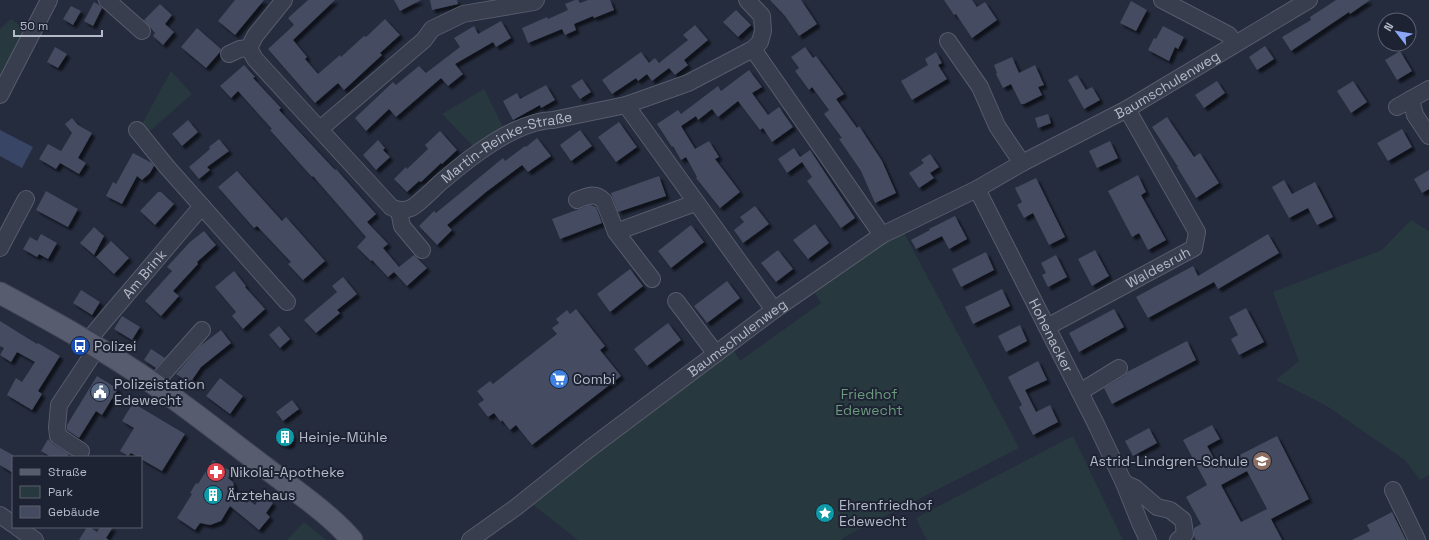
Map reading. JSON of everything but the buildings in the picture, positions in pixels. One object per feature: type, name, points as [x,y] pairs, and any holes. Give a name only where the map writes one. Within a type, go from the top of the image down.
[{"type":"main road","points":[[0,293],[92,345],[154,384],[218,431],[347,534],[366,540]]},
{"type":"street","points":[[0,95],[49,0]]},
{"type":"street","points":[[107,0],[142,31]]},
{"type":"street","points":[[249,48],[255,36],[284,0]]},
{"type":"street","points":[[320,129],[424,40],[432,29],[463,14],[534,2],[536,0]]},
{"type":"street","points":[[748,0],[762,16],[763,31],[760,42],[753,49],[882,235]]},
{"type":"street","points":[[1162,0],[1229,35],[1234,45]]},
{"type":"street","name":"Baumschulenweg","points":[[470,540],[515,508],[589,449],[774,310],[882,235],[977,189],[1127,109],[1309,0]]},
{"type":"street","points":[[948,41],[980,87],[997,126],[1022,164]]},
{"type":"street","points":[[229,54],[240,49],[249,48]]},
{"type":"street","points":[[249,48],[255,59],[391,207],[399,211],[402,226],[422,250]]},
{"type":"street","name":"Martin-Reinke-Straße","points":[[399,211],[412,208],[449,175],[491,144],[524,126],[546,120],[553,120],[626,105],[688,83],[753,49]]},
{"type":"street","points":[[1397,107],[1429,89]]},
{"type":"street","points":[[1411,99],[1414,115],[1429,136]]},
{"type":"street","points":[[626,105],[695,203],[774,310]]},
{"type":"street","name":"Waldesruh","points":[[1047,327],[1194,248],[1197,232],[1127,109]]},
{"type":"street","points":[[137,130],[167,167],[288,302]]},
{"type":"street","name":"Hohenacker","points":[[977,189],[1080,392],[1124,483],[1148,540]]},
{"type":"street","points":[[577,200],[594,195],[604,200],[616,232],[652,279]]},
{"type":"street","points":[[0,248],[26,199]]},
{"type":"street","points":[[616,232],[695,203]]},
{"type":"street","name":"Am Brink","points":[[82,451],[58,436],[57,427],[59,405],[105,320],[202,206]]},
{"type":"street","points":[[676,301],[716,354]]},
{"type":"street","points":[[154,384],[202,330]]},
{"type":"street","points":[[1080,392],[1119,368]]},
{"type":"street","points":[[1124,483],[1135,488],[1157,507],[1170,510],[1183,520],[1185,534],[1178,540]]},
{"type":"street","points":[[1393,490],[1417,540]]},
{"type":"street","points":[[0,515],[12,523]]},
{"type":"street","points":[[18,528],[35,540]]},
{"type":"green space","points":[[11,19],[29,32],[0,87],[0,29]]},
{"type":"green space","points":[[171,71],[192,94],[145,135],[140,128]]},
{"type":"green space","points":[[484,89],[505,131],[475,148],[442,114]]},
{"type":"green space","points":[[1411,220],[1429,231],[1429,475],[1420,480],[1405,460],[1327,406],[1276,380],[1299,361],[1273,292],[1382,250]]},
{"type":"green space","name":"Friedhof Edewecht","points":[[903,231],[1019,448],[844,537],[842,540],[578,540],[531,503],[733,349],[740,361],[821,303],[814,292],[873,248]]},
{"type":"green space","points":[[1073,436],[1123,540],[927,540],[916,518]]},
{"type":"green space","points":[[304,522],[326,540],[287,540]]},
{"type":"water","points":[[0,130],[33,147],[22,168],[0,156]]},
{"type":"place","name":"Polizei","points":[[80,346]]},
{"type":"place","name":"Combi","points":[[559,379]]},
{"type":"place","name":"Polizeistation Edewecht","points":[[100,392]]},
{"type":"place","name":"Heinje-Mühle","points":[[285,437]]},
{"type":"place","name":"Astrid-Lindgren-Schule","points":[[1262,461]]},
{"type":"place","name":"Nikolai-Apotheke","points":[[216,472]]},
{"type":"place","name":"Ärztehaus","points":[[213,495]]},
{"type":"place","name":"Ehrenfriedhof Edewecht","points":[[825,513]]}]
